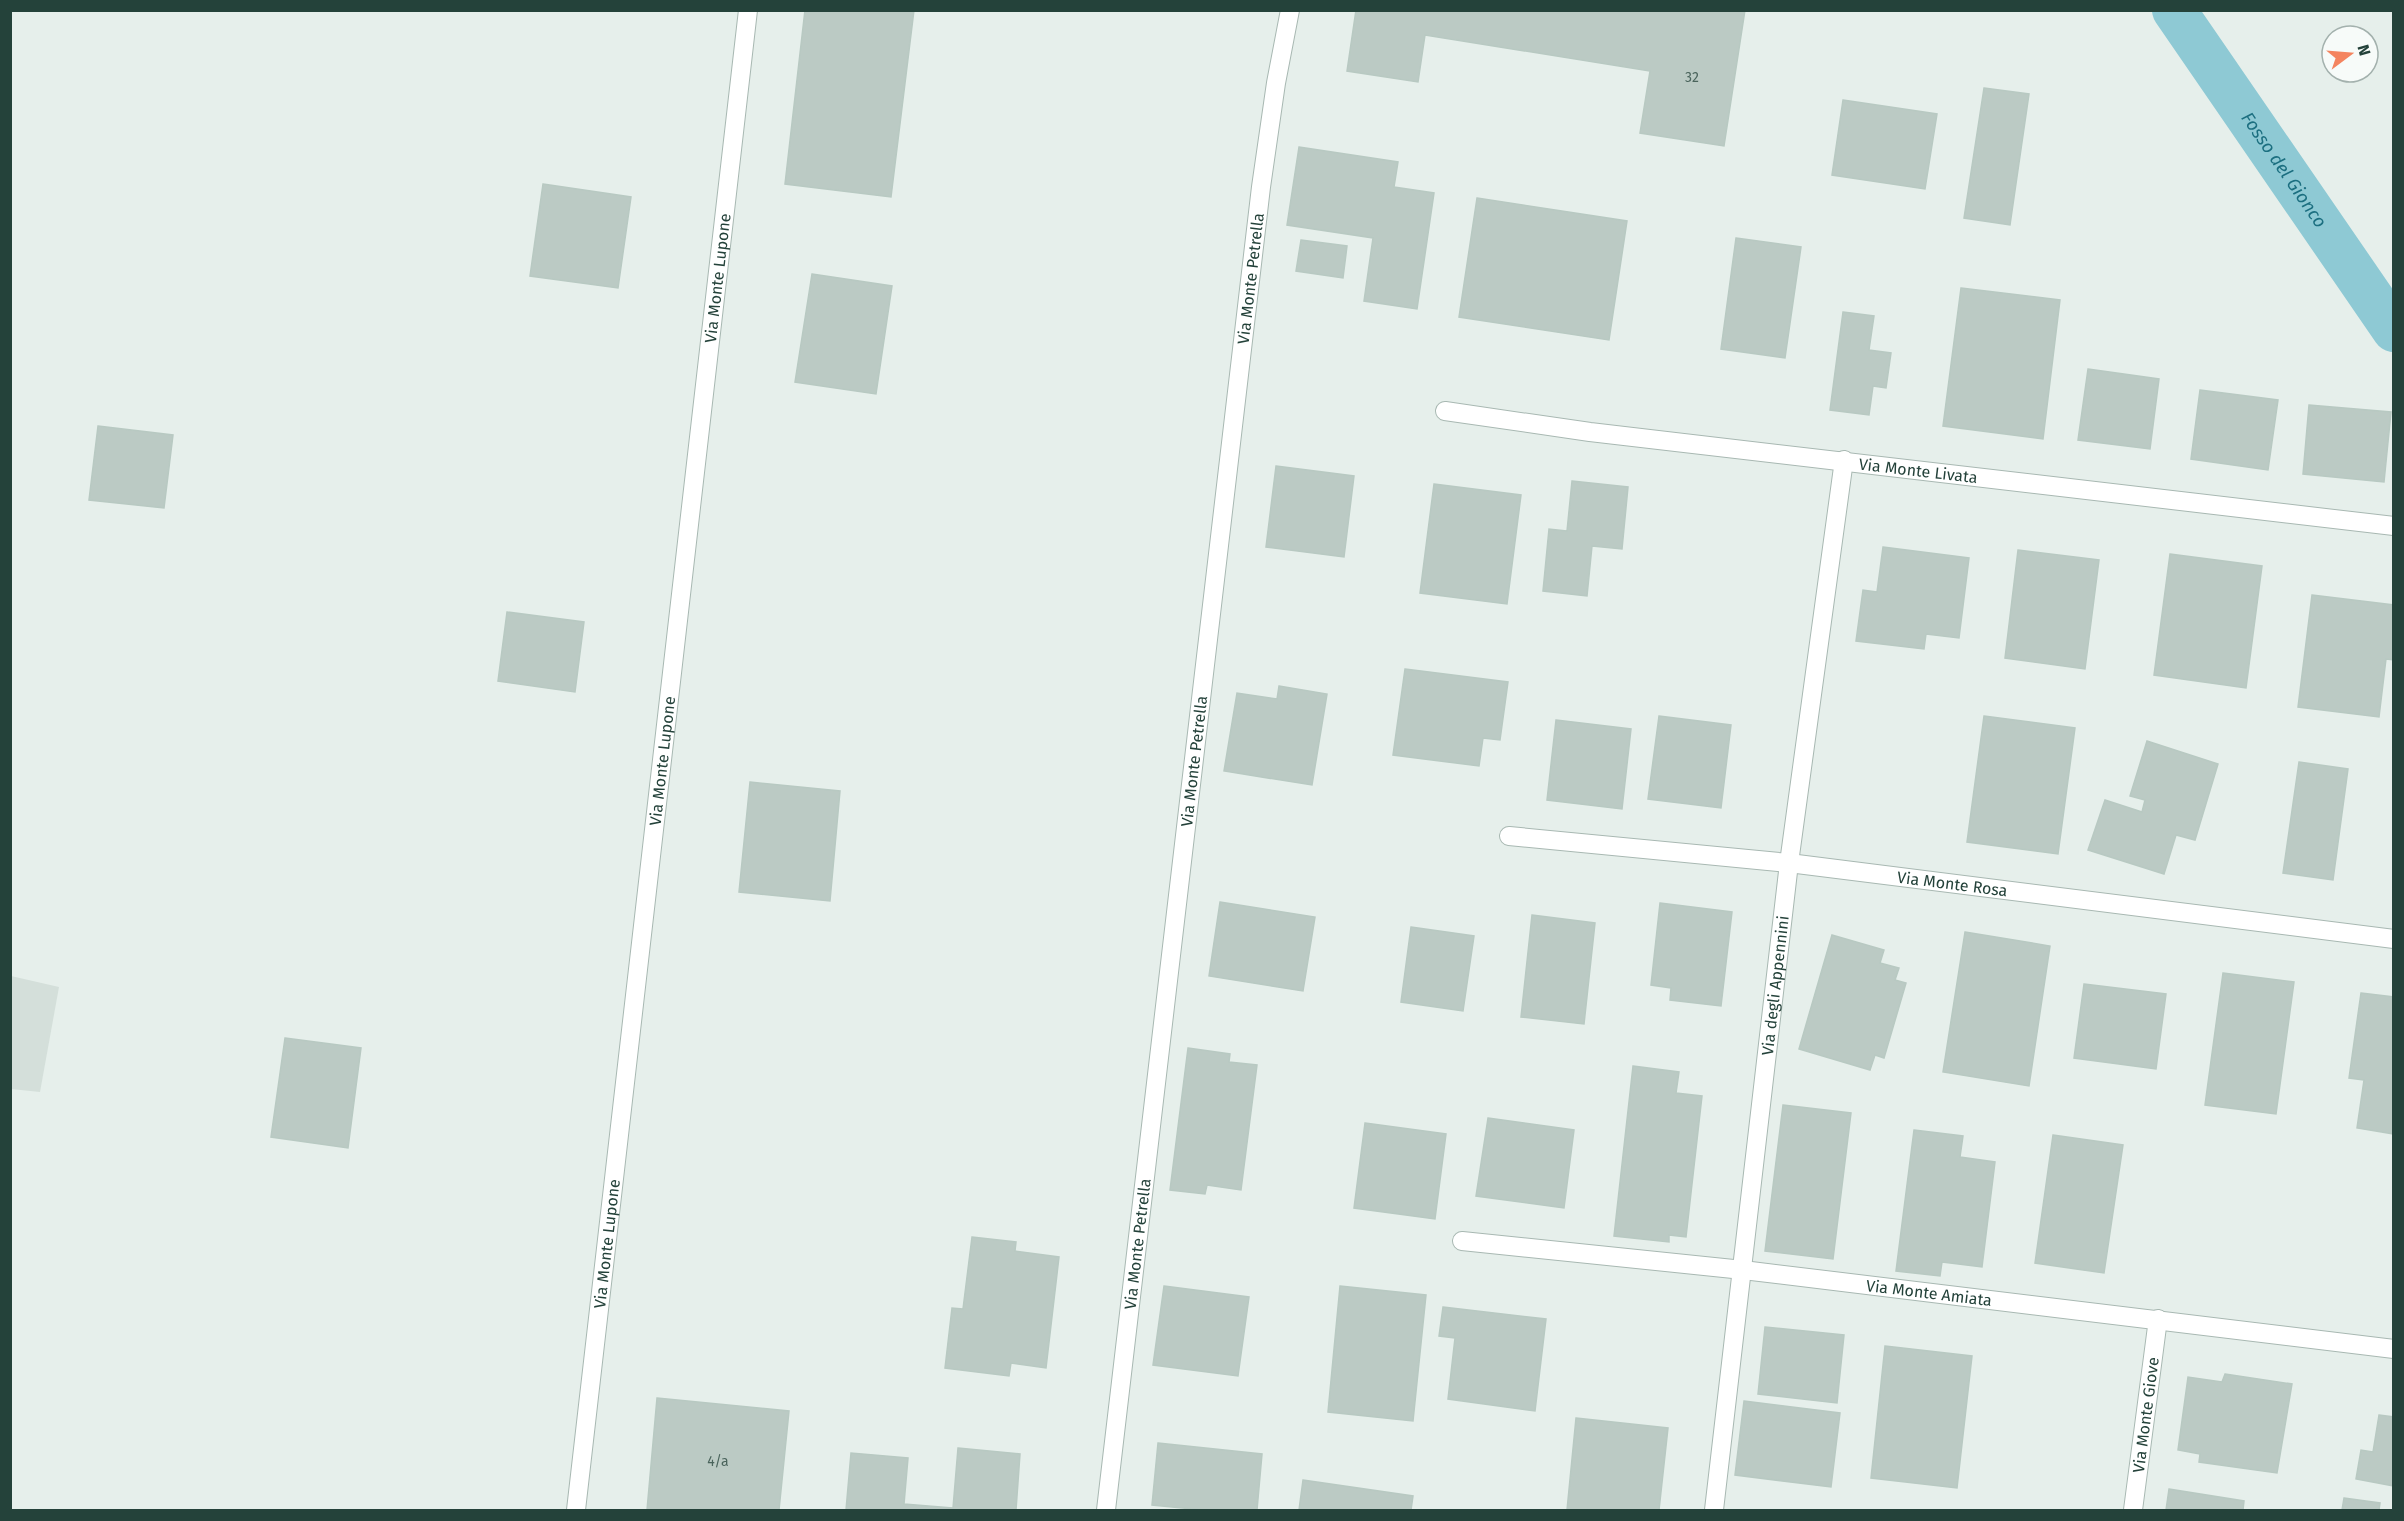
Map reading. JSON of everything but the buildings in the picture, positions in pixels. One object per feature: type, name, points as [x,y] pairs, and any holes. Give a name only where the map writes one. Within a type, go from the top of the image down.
[{"type":"street","name":"Via Monte Lupone","points":[[576,1510],[748,10]]},
{"type":"street","name":"Via Monte Petrella","points":[[1106,1510],[1260,199],[1276,83],[1290,10]]},
{"type":"street","name":"Via Monte Livata","points":[[1445,411],[1590,432],[2394,526]]},
{"type":"street","name":"Via degli Appennini","points":[[1714,1510],[1789,863],[1844,460]]},
{"type":"street","name":"Via Monte Rosa","points":[[1509,836],[1789,863],[2394,939]]},
{"type":"street","name":"Via Monte Amiata","points":[[1462,1241],[1743,1270],[2394,1349]]},
{"type":"street","name":"Via Monte Giove","points":[[2133,1510],[2157,1319]]},
{"type":"shaded area","points":[[11,976],[59,987],[40,1092],[11,1089]]},
{"type":"waterway","name":"Fosso del Gionco","points":[[2174,10],[2394,330]]}]
